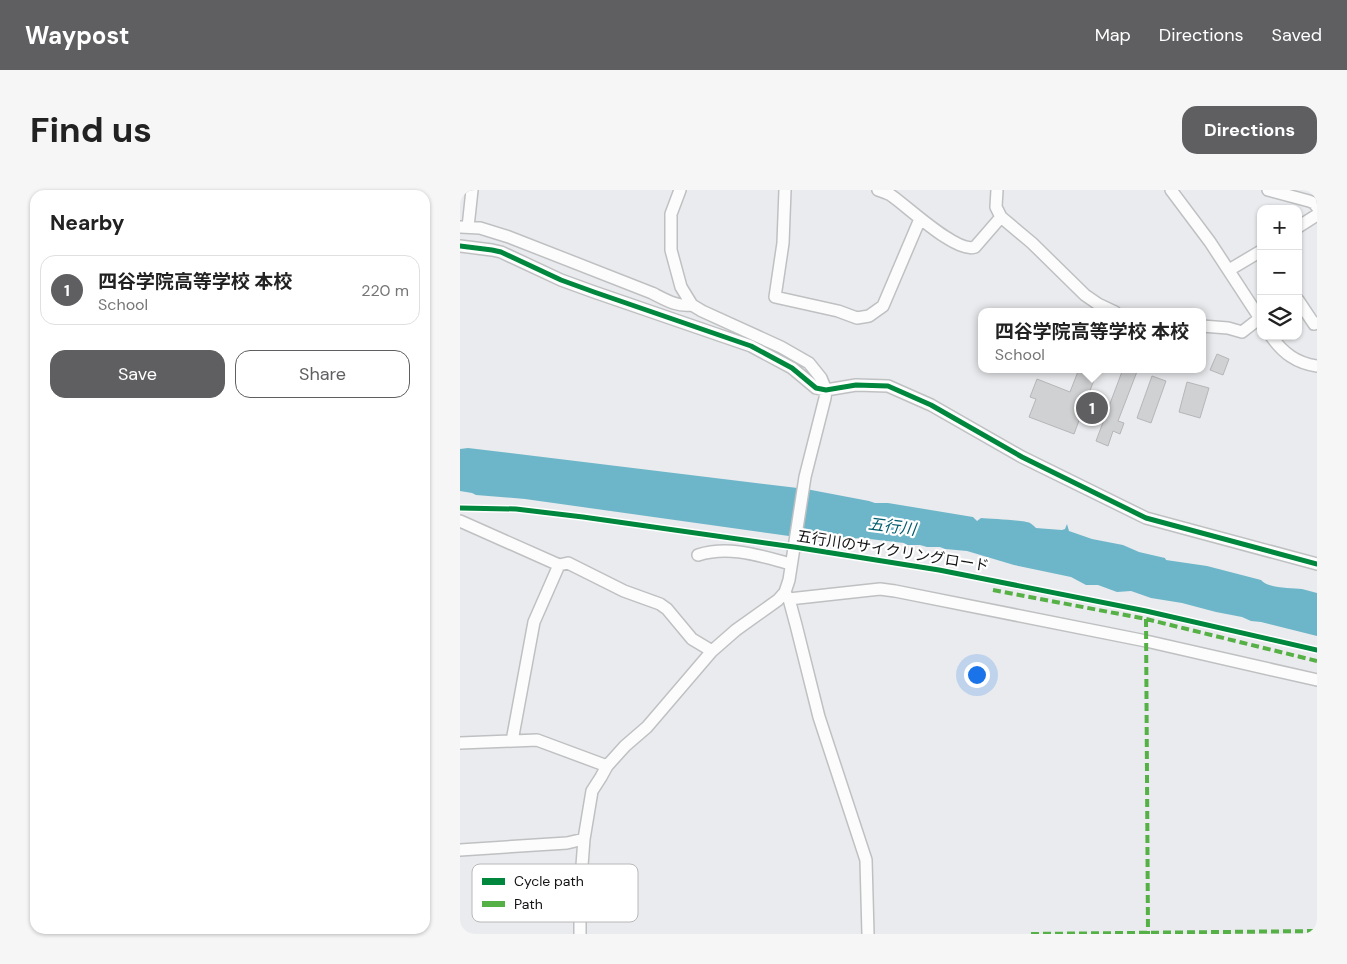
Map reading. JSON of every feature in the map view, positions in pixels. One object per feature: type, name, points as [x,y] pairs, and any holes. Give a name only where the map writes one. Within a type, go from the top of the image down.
[{"type":"street","points":[[472,190],[464,227],[491,231],[518,240],[652,293],[671,303],[682,306],[692,305]]},
{"type":"street","points":[[680,190],[671,214],[671,250],[681,287],[692,305],[781,347],[809,363],[821,378],[826,390],[805,477],[787,596],[818,717],[866,860],[868,934]]},
{"type":"street","points":[[785,190],[783,243],[775,297],[838,311],[857,318],[869,316],[883,306],[920,219]]},
{"type":"street","points":[[878,190],[891,195],[920,219],[952,240],[973,248],[1001,216]]},
{"type":"street","points":[[997,190],[996,207],[1001,216],[1032,243],[1085,295],[1107,308]]},
{"type":"street","points":[[1170,190],[1230,270],[1257,314]]},
{"type":"street","points":[[1268,190],[1309,201],[1317,207]]},
{"type":"street","points":[[1302,224],[1317,215]]},
{"type":"street","points":[[460,246],[500,252],[594,292],[751,346],[792,368],[816,388],[826,390],[856,385],[888,386],[931,405],[1022,457],[1146,518],[1317,564]]},
{"type":"street","points":[[1230,270],[1257,253]]},
{"type":"street","points":[[1302,306],[1314,324],[1317,324]]},
{"type":"street","points":[[1206,326],[1228,328],[1242,332],[1257,321]]},
{"type":"street","points":[[1275,340],[1289,356],[1317,366]]},
{"type":"street","points":[[460,521],[559,565],[568,563],[624,591],[660,604],[692,639],[712,651]]},
{"type":"street","points":[[698,555],[712,550],[737,550],[791,564]]},
{"type":"street","points":[[512,740],[534,622],[559,565]]},
{"type":"street","points":[[582,864],[592,791],[607,766],[625,746],[647,727],[712,651],[736,630],[787,596],[880,589],[896,591],[1146,641],[1317,680]]},
{"type":"street","points":[[460,743],[537,740],[607,766]]},
{"type":"street","points":[[460,850],[567,843],[584,839]]},
{"type":"water","name":"五行川","points":[[468,448],[806,489],[875,503],[888,503],[973,517],[977,521],[981,518],[1014,520],[1030,523],[1036,528],[1062,530],[1065,529],[1067,524],[1069,531],[1092,539],[1123,545],[1139,552],[1165,558],[1166,560],[1207,566],[1261,580],[1268,585],[1302,589],[1317,593],[1317,636],[1182,603],[1151,598],[1131,591],[1117,592],[1098,585],[1086,585],[1071,577],[1014,565],[967,551],[861,538],[849,539],[812,532],[800,536],[789,536],[525,499],[476,495],[460,491],[460,449]]},
{"type":"building","points":[[1217,354],[1229,359],[1223,375],[1210,370]]},
{"type":"building","points":[[1077,373],[1097,373],[1074,434],[1029,417],[1036,399],[1030,397],[1037,379],[1070,392]]},
{"type":"building","points":[[1122,373],[1136,373],[1118,421],[1124,423],[1120,434],[1113,431],[1108,446],[1096,441]]},
{"type":"building","points":[[1152,376],[1166,381],[1151,423],[1137,418]]},
{"type":"building","points":[[1187,382],[1209,388],[1200,418],[1179,412]]},
{"type":"marked path","points":[[993,590],[1146,619],[1317,661]]},
{"type":"marked path","points":[[1146,619],[1148,934]]},
{"type":"marked path","points":[[1031,934],[1317,931]]},
{"type":"cycle path","points":[[460,246],[501,252],[561,280],[751,346],[792,368],[816,388],[826,390],[856,385],[888,386],[931,405],[1022,457],[1146,518],[1317,564]]},
{"type":"cycle path","name":"五行川のサイクリングロード","points":[[460,508],[516,509],[583,517],[939,570],[1146,611],[1317,650]]},
{"type":"place","name":"四谷学院高等学校 本校","points":[[1092,408]]}]
